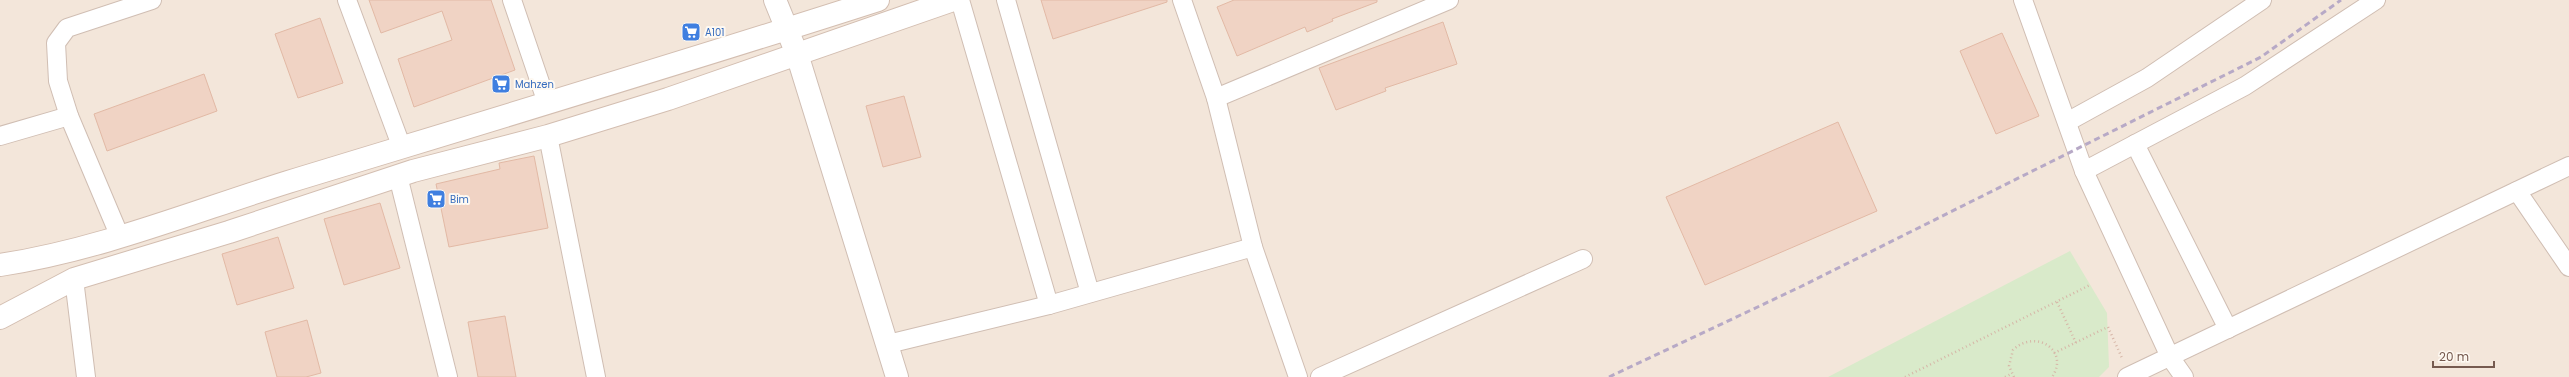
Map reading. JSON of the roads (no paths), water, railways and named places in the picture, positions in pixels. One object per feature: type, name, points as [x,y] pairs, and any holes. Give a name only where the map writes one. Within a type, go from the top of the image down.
[{"type":"main road","points":[[775,0],[797,54],[897,377]]},
{"type":"main road","points":[[0,265],[39,259],[120,237],[878,0]]},
{"type":"main road","points":[[0,318],[74,279],[229,232],[398,176],[548,136],[668,99],[953,0]]},
{"type":"street","points":[[120,237],[69,116],[58,81],[56,43],[67,28],[152,0]]},
{"type":"street","points":[[347,0],[402,148]]},
{"type":"street","points":[[512,0],[547,103]]},
{"type":"street","points":[[960,0],[1049,305]]},
{"type":"street","points":[[1006,0],[1090,293]]},
{"type":"street","points":[[1182,0],[1216,98],[1253,247],[1298,377]]},
{"type":"street","points":[[1216,98],[1419,7],[1449,0]]},
{"type":"street","points":[[2023,0],[2084,171],[2170,357],[2184,377]]},
{"type":"street","points":[[2066,122],[2147,78],[2262,0]]},
{"type":"street","points":[[2084,171],[2245,86],[2376,0]]},
{"type":"street","points":[[0,136],[69,116]]},
{"type":"street","points":[[548,136],[596,377]]},
{"type":"street","points":[[2135,144],[2228,329]]},
{"type":"street","points":[[2129,376],[2569,166]]},
{"type":"street","points":[[398,176],[448,377]]},
{"type":"street","points":[[2517,190],[2569,267]]},
{"type":"street","points":[[888,344],[1049,305],[1253,247]]},
{"type":"street","points":[[1320,377],[1583,259]]},
{"type":"street","points":[[74,279],[86,377]]},
{"type":"railway","points":[[1609,377],[1800,287],[2261,57],[2341,0]]},
{"type":"place","name":"A101","points":[[691,32]]},
{"type":"place","name":"Mahzen","points":[[501,84]]},
{"type":"place","name":"Bim","points":[[436,199]]}]
